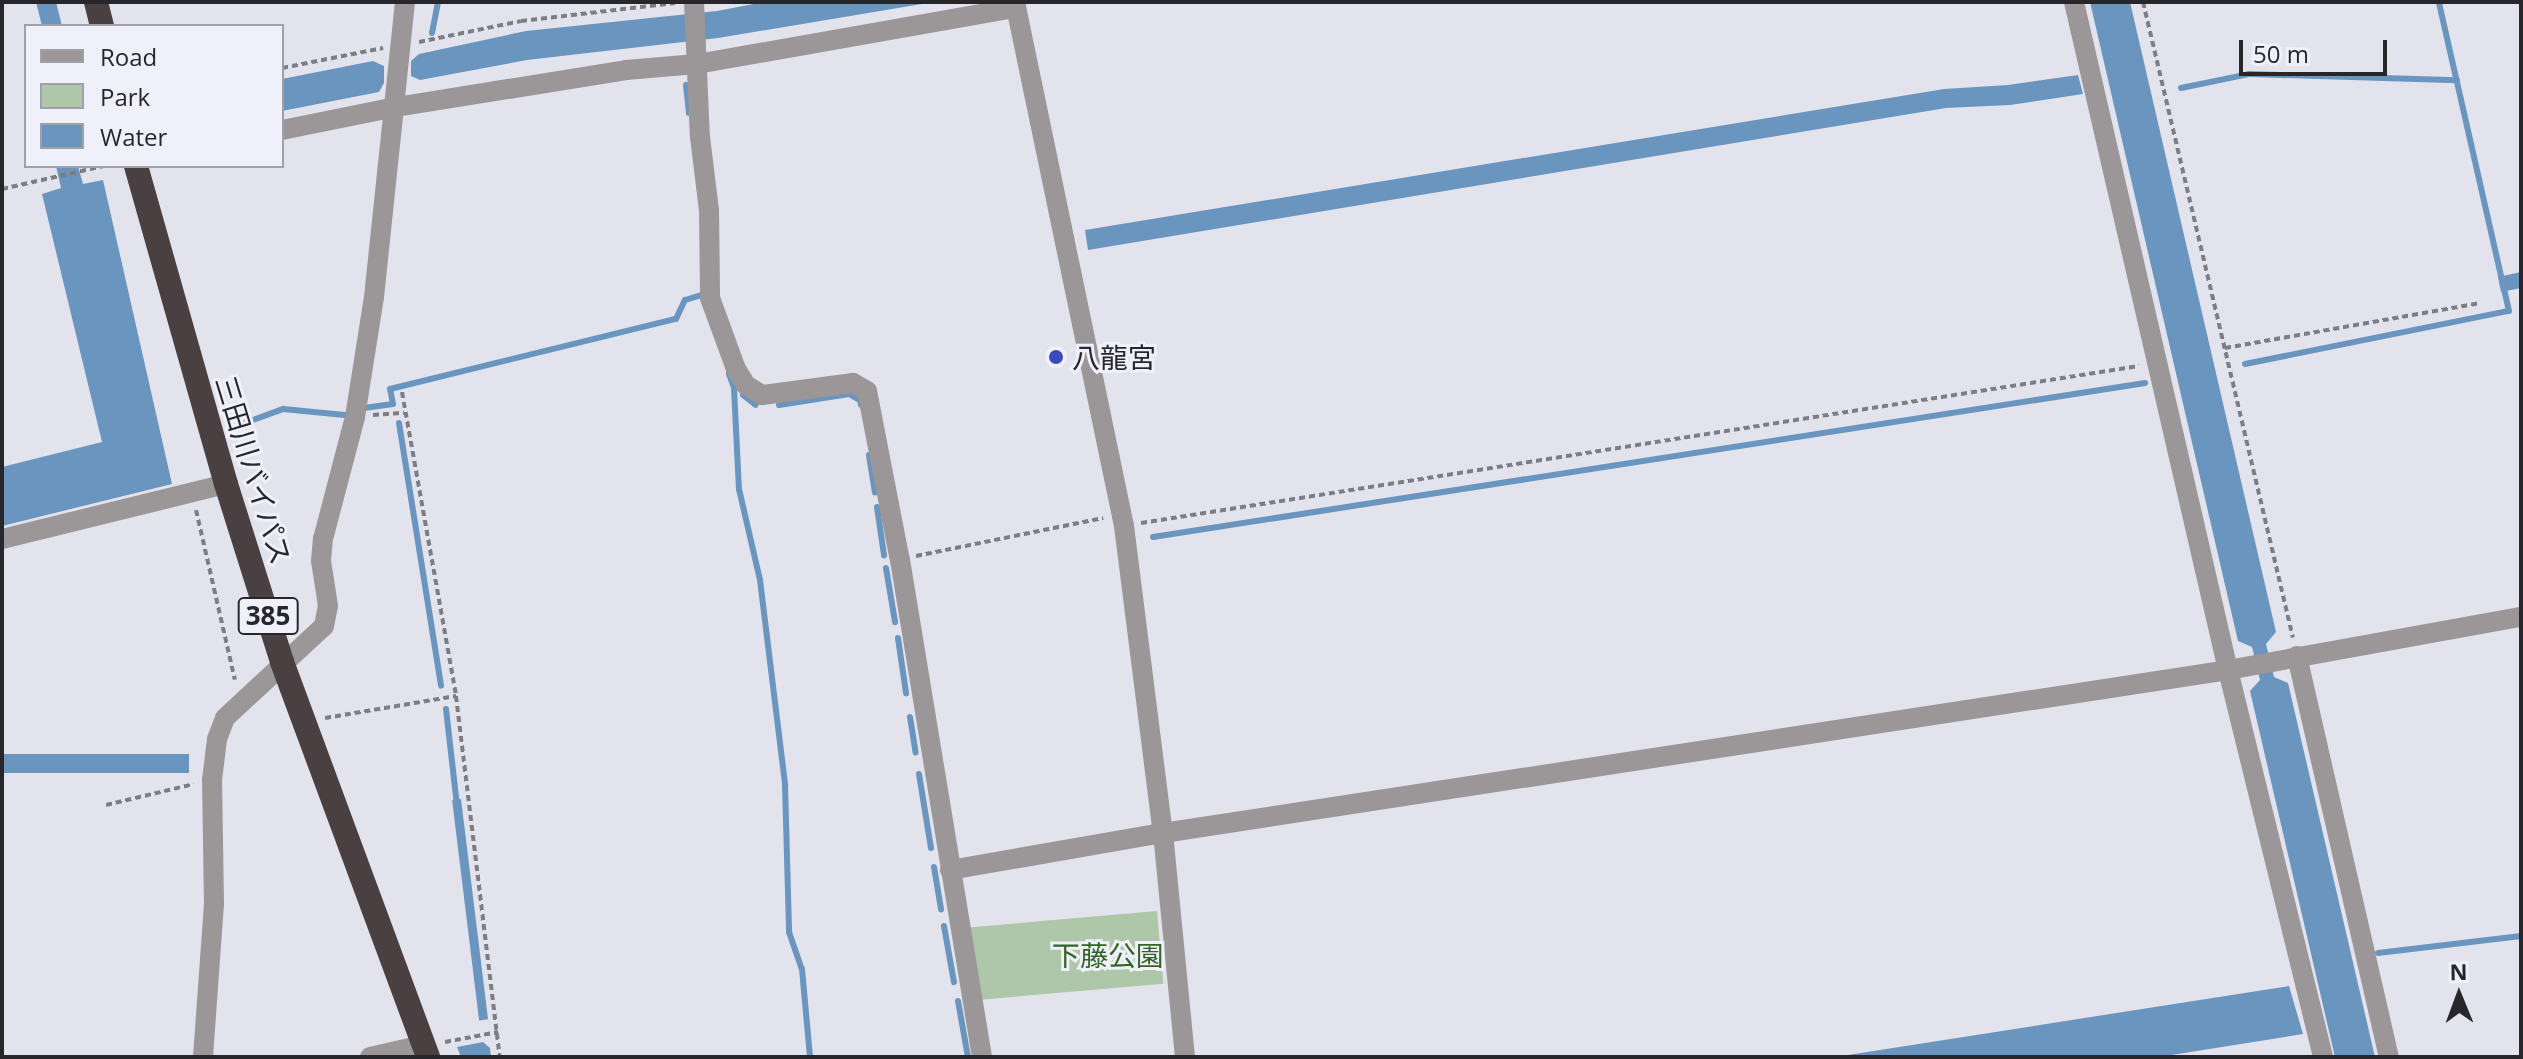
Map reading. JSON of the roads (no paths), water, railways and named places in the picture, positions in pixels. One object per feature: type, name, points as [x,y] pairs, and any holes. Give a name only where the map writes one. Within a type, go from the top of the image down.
[{"type":"highway","points":[[96,2],[102,24]]},
{"type":"highway","name":"三田川バイパス","points":[[137,168],[226,484],[282,662],[426,1051]]},
{"type":"street","points":[[203,1057],[214,905],[212,780],[217,739],[225,718],[324,626],[328,606],[321,561],[323,539],[355,417],[374,297],[403,44],[405,2]]},
{"type":"street","points":[[2074,2],[2228,670],[2323,1057]]},
{"type":"street","points":[[690,4],[709,210],[710,298],[736,369],[746,385],[762,395],[853,383],[867,391],[900,560],[982,1057]]},
{"type":"street","points":[[284,130],[396,107],[1016,5],[1124,526],[1163,833],[1185,1057]]},
{"type":"street","points":[[2,539],[226,484]]},
{"type":"street","points":[[950,870],[1163,833],[2228,670],[2521,617]]},
{"type":"street","points":[[2297,656],[2389,1057]]},
{"type":"street","points":[[370,1057],[426,1051]]},
{"type":"water","points":[[36,2],[56,2],[62,24],[42,24]]},
{"type":"water","points":[[764,2],[934,2],[718,38],[527,60],[420,80],[411,76],[411,61],[419,54],[526,31],[717,11]]},
{"type":"water","points":[[2090,2],[2130,2],[2276,632],[2266,644],[2274,677],[2288,683],[2375,1057],[2335,1057],[2250,691],[2260,680],[2252,647],[2238,641]]},
{"type":"water","points":[[373,61],[384,66],[384,83],[379,92],[284,111],[284,79]]},
{"type":"water","points":[[2078,75],[2083,94],[2010,105],[1946,108],[1088,250],[1085,230],[1944,89],[2008,85]]},
{"type":"water","points":[[56,168],[79,168],[83,184],[103,180],[172,484],[2,526],[2,467],[102,442],[42,194],[61,188]]},
{"type":"water","points":[[2521,272],[2521,288],[2501,292],[2498,277]]},
{"type":"water","points":[[2,754],[189,754],[189,773],[2,773]]},
{"type":"water","points":[[461,799],[488,1019],[479,1020],[452,800]]},
{"type":"water","points":[[2289,986],[2303,1034],[2159,1057],[1835,1057]]},
{"type":"water","points":[[483,1042],[490,1048],[491,1057],[461,1057],[457,1047]]},
{"type":"waterway","points":[[432,33],[438,2]]},
{"type":"waterway","points":[[2245,364],[2509,311],[2439,2]]},
{"type":"waterway","points":[[2181,88],[2249,74],[2457,80]]},
{"type":"waterway","points":[[686,85],[689,113]]},
{"type":"waterway","points":[[364,408],[393,404],[390,389],[676,319],[685,300],[701,295]]},
{"type":"waterway","points":[[729,374],[734,388],[739,489],[760,580],[785,785],[789,932],[802,969],[810,1057]]},
{"type":"waterway","points":[[1153,537],[2145,383]]},
{"type":"waterway","points":[[779,405],[849,394],[860,400],[861,405]]},
{"type":"waterway","points":[[743,395],[756,405]]},
{"type":"waterway","points":[[242,424],[283,409],[345,415]]},
{"type":"waterway","points":[[399,423],[441,686]]},
{"type":"waterway","points":[[869,455],[875,493]]},
{"type":"waterway","points":[[877,507],[884,555]]},
{"type":"waterway","points":[[886,568],[895,622]]},
{"type":"waterway","points":[[898,638],[906,693]]},
{"type":"waterway","points":[[446,709],[457,805]]},
{"type":"waterway","points":[[910,717],[916,753]]},
{"type":"waterway","points":[[919,774],[931,848]]},
{"type":"waterway","points":[[934,867],[941,909]]},
{"type":"waterway","points":[[944,926],[954,982]]},
{"type":"waterway","points":[[2378,953],[2521,936]]},
{"type":"waterway","points":[[958,1001],[968,1057]]},
{"type":"place","name":"八龍宮","points":[[1056,357]]},
{"type":"park label","name":"下藤公園","points":[[1108,955]]}]
